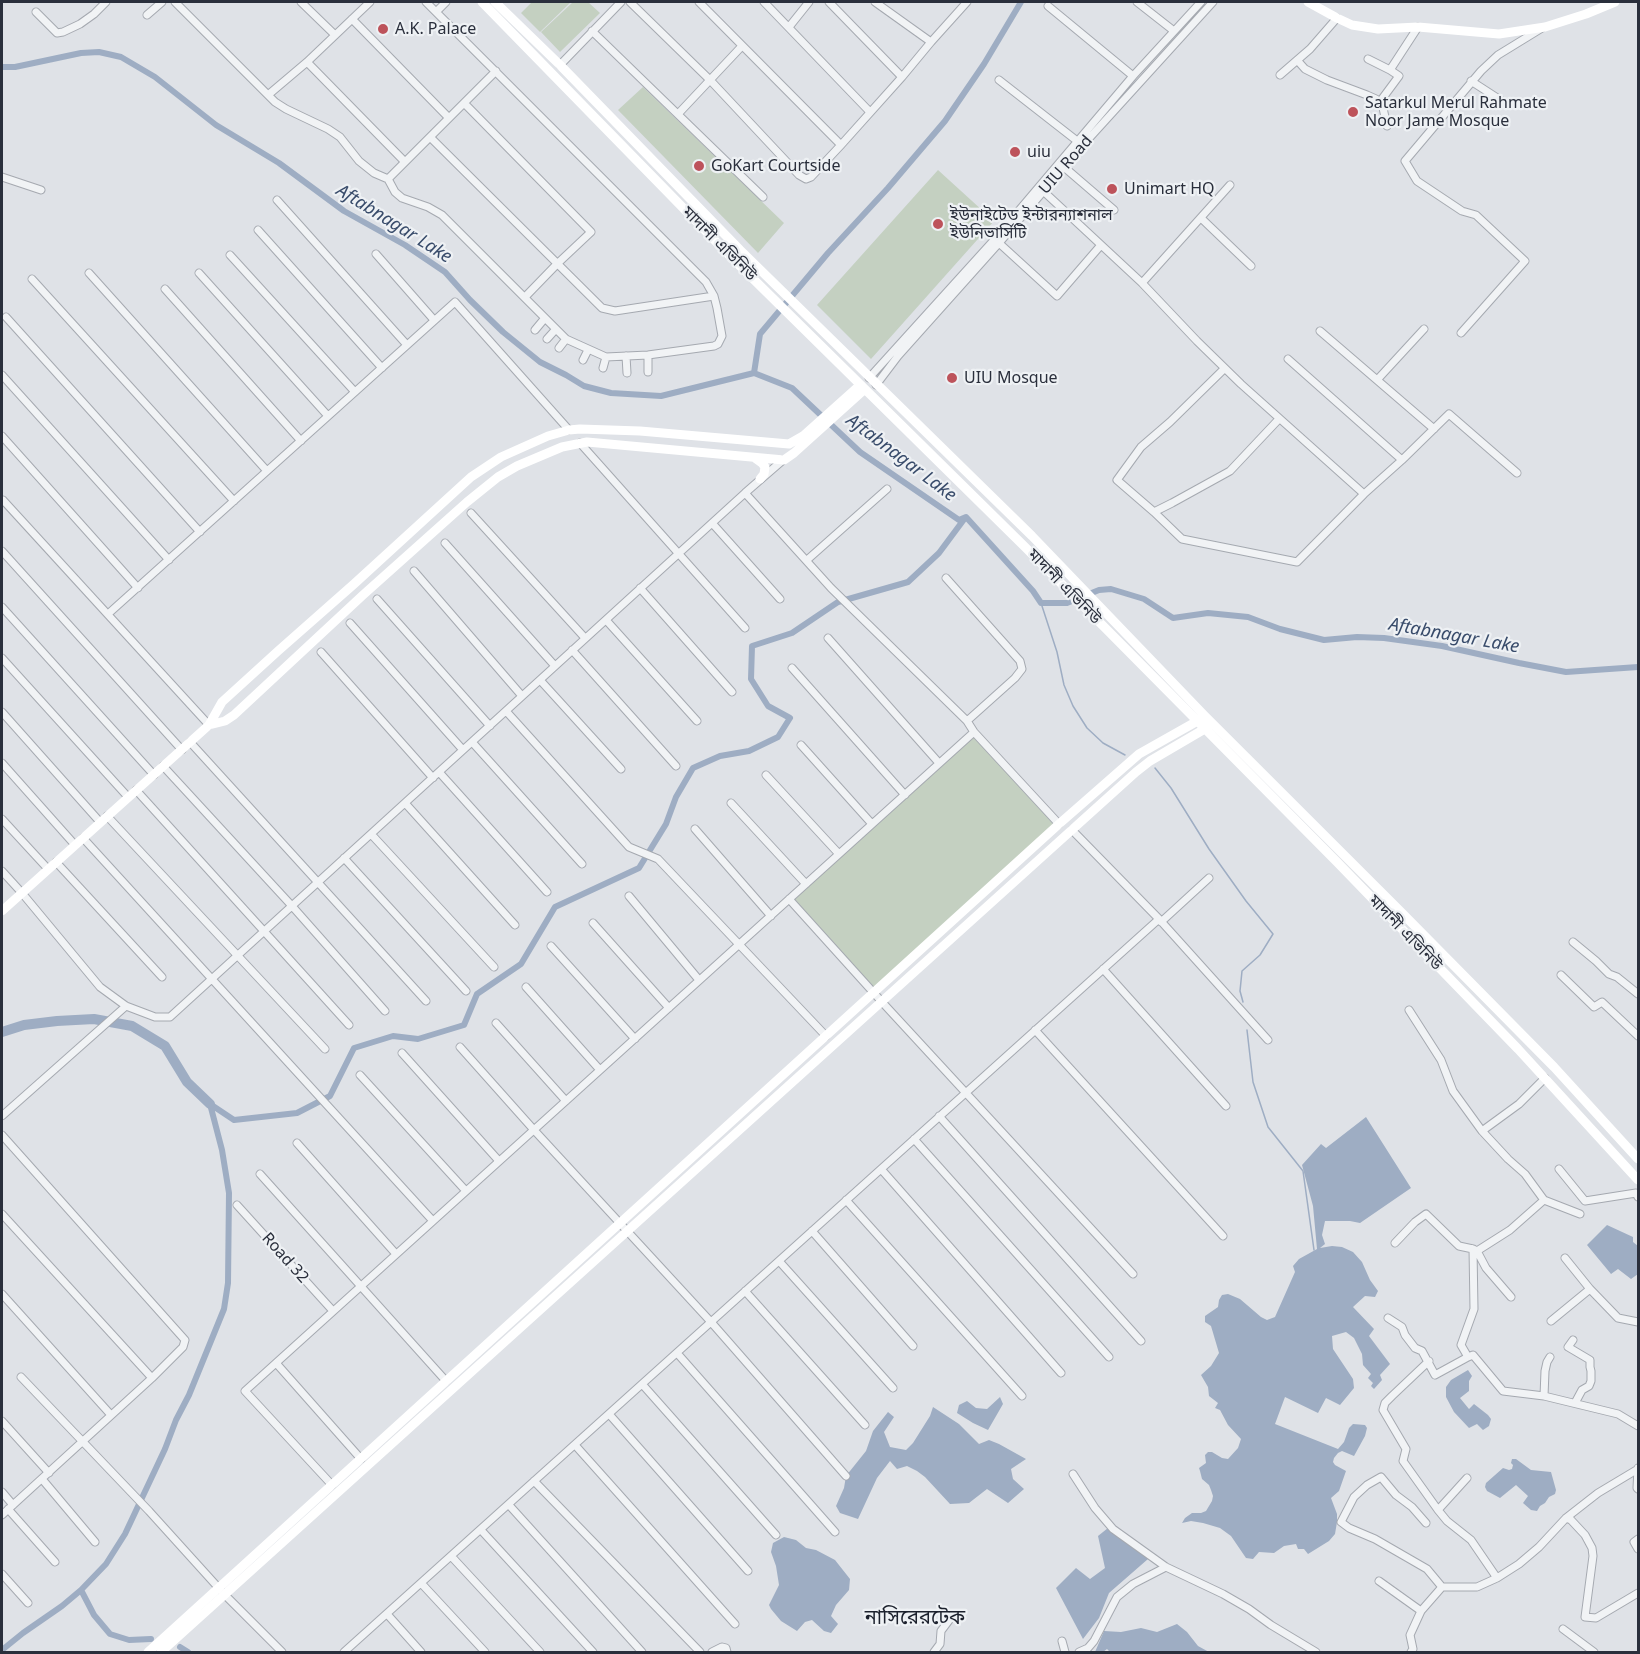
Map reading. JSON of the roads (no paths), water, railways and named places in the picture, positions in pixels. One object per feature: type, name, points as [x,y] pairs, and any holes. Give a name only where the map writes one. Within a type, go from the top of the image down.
[{"type":"street","points":[[147,15],[162,2]]},
{"type":"street","points":[[175,2],[268,95],[286,109],[328,129],[346,143],[367,168],[388,179],[395,192],[402,198],[435,210],[442,215],[566,339],[606,357],[648,355],[718,344],[722,336],[714,296],[706,282],[426,2]]},
{"type":"street","points":[[301,2],[334,34]]},
{"type":"street","points":[[268,95],[307,62],[370,2]]},
{"type":"street","points":[[436,12],[446,2]]},
{"type":"street","name":"মাদানী এভিনিউ","points":[[482,2],[560,65],[740,250],[1032,536],[1130,638],[1201,718],[1204,729],[1319,837],[1544,1058],[1638,1160]]},
{"type":"street","name":"মাদানী এভিনিউ","points":[[495,2],[552,74],[733,259],[1122,646],[1201,718],[1214,724],[1638,1180]]},
{"type":"street","points":[[552,74],[621,2]]},
{"type":"street","points":[[630,2],[806,179],[811,177],[841,145],[967,2]]},
{"type":"street","points":[[699,2],[841,145]]},
{"type":"street","points":[[764,2],[870,112]]},
{"type":"street","points":[[789,27],[809,2]]},
{"type":"street","points":[[829,2],[902,77]]},
{"type":"street","points":[[876,2],[931,42]]},
{"type":"street","points":[[1137,2],[1174,31]]},
{"type":"street","name":"UIU Road","points":[[872,381],[1041,189],[1133,76],[1201,2]]},
{"type":"street","name":"UIU Road","points":[[927,318],[999,243],[1041,189],[1064,167],[1080,143],[1213,2]]},
{"type":"street","points":[[1308,2],[1353,25],[1378,29],[1418,27],[1499,34],[1545,27],[1614,2]]},
{"type":"street","points":[[36,12],[57,33],[80,24],[102,3]]},
{"type":"street","points":[[1048,6],[1133,76]]},
{"type":"street","points":[[1280,75],[1310,49],[1337,18]]},
{"type":"street","points":[[352,19],[449,118]]},
{"type":"street","points":[[1390,70],[1418,27]]},
{"type":"street","points":[[1461,333],[1525,261],[1476,215],[1462,211],[1417,181],[1405,161],[1471,81],[1498,56],[1545,27]]},
{"type":"street","points":[[592,31],[763,197]]},
{"type":"street","points":[[678,114],[742,46]]},
{"type":"street","points":[[1368,59],[1399,76],[1379,103]]},
{"type":"street","points":[[1297,60],[1305,69],[1327,80],[1376,99],[1383,108],[1388,126]]},
{"type":"street","points":[[307,62],[405,162]]},
{"type":"street","points":[[388,179],[496,71]]},
{"type":"street","points":[[999,80],[1080,143]]},
{"type":"street","points":[[1471,81],[1505,103]]},
{"type":"street","points":[[464,103],[591,232],[525,297]]},
{"type":"street","points":[[430,137],[603,308],[615,311],[714,296]]},
{"type":"street","points":[[1064,167],[1114,210]]},
{"type":"street","points":[[2,177],[41,190]]},
{"type":"street","points":[[1142,283],[1230,185]]},
{"type":"street","points":[[1041,189],[1142,283],[1224,369],[1364,494]]},
{"type":"street","points":[[277,200],[407,345]]},
{"type":"street","points":[[1200,218],[1251,266]]},
{"type":"street","points":[[258,230],[382,368]]},
{"type":"street","points":[[999,243],[1057,296],[1101,245]]},
{"type":"street","points":[[376,254],[435,320]]},
{"type":"street","points":[[230,255],[354,392]]},
{"type":"street","points":[[89,273],[267,471]]},
{"type":"street","points":[[199,273],[328,416]]},
{"type":"street","points":[[32,279],[234,501]]},
{"type":"street","points":[[165,289],[300,441]]},
{"type":"street","points":[[108,614],[455,302],[745,628]]},
{"type":"street","points":[[6,317],[200,532]]},
{"type":"street","points":[[535,330],[545,318]]},
{"type":"street","points":[[547,339],[556,329]]},
{"type":"street","points":[[1377,380],[1424,329]]},
{"type":"street","points":[[1320,331],[1434,429]]},
{"type":"street","points":[[559,348],[566,339]]},
{"type":"street","points":[[583,360],[588,350]]},
{"type":"street","points":[[648,355],[648,372]]},
{"type":"street","points":[[626,356],[627,373]]},
{"type":"street","points":[[603,368],[606,357]]},
{"type":"street","points":[[1288,359],[1402,460]]},
{"type":"street","points":[[1224,369],[1141,447],[1117,480],[1182,539],[1297,562],[1364,494],[1449,414],[1517,473]]},
{"type":"street","points":[[2,375],[169,560]]},
{"type":"street","points":[[2,871],[100,987],[123,1009],[155,1017],[170,1017],[745,492],[794,453],[805,438],[862,387]]},
{"type":"street","points":[[1154,512],[1230,471],[1279,419]]},
{"type":"street","points":[[2,911],[209,725],[222,702],[485,466],[516,449],[569,430],[639,431],[785,445],[805,438]]},
{"type":"street","points":[[2,436],[138,588]]},
{"type":"street","points":[[209,725],[225,721],[234,715],[363,595],[498,477],[533,458],[562,447],[587,442],[784,460]]},
{"type":"street","points":[[753,457],[759,459],[765,467],[760,479]]},
{"type":"street","points":[[807,560],[887,489]]},
{"type":"street","points":[[745,492],[834,590],[967,721],[974,732],[1059,824],[1072,831],[1160,920],[1268,1040]]},
{"type":"street","points":[[2,502],[3,500],[209,725]]},
{"type":"street","points":[[471,513],[585,638]]},
{"type":"street","points":[[712,523],[780,599]]},
{"type":"street","points":[[445,543],[555,666]]},
{"type":"street","points":[[2,551],[182,750]]},
{"type":"street","points":[[414,571],[522,696]]},
{"type":"street","points":[[946,578],[1020,661],[1022,669],[967,721]]},
{"type":"street","points":[[640,588],[732,692]]},
{"type":"street","points":[[1077,600],[1085,592]]},
{"type":"street","points":[[377,598],[490,726]]},
{"type":"street","points":[[2,607],[153,775]]},
{"type":"street","points":[[606,620],[697,721]]},
{"type":"street","points":[[350,623],[463,750]]},
{"type":"street","points":[[828,638],[939,763]]},
{"type":"street","points":[[572,650],[676,766]]},
{"type":"street","points":[[321,652],[433,778]]},
{"type":"street","points":[[2,658],[265,931],[349,1025]]},
{"type":"street","points":[[792,668],[905,795]]},
{"type":"street","points":[[540,680],[621,769]]},
{"type":"street","points":[[506,711],[629,847],[658,859],[826,1036]]},
{"type":"street","points":[[2,712],[238,955],[325,1049]]},
{"type":"street","points":[[161,1653],[332,1485],[1059,824],[1139,754],[1201,718]]},
{"type":"street","points":[[148,1653],[222,1591],[628,1231],[1143,766],[1214,724]]},
{"type":"street","points":[[332,1485],[245,1391],[974,732]]},
{"type":"street","points":[[190,742],[426,1001]]},
{"type":"street","points":[[472,742],[582,864]]},
{"type":"street","points":[[801,745],[872,824]]},
{"type":"street","points":[[2,763],[75,845]]},
{"type":"street","points":[[163,766],[385,1011]]},
{"type":"street","points":[[439,772],[547,892]]},
{"type":"street","points":[[766,775],[839,854]]},
{"type":"street","points":[[405,803],[515,924]]},
{"type":"street","points":[[731,803],[806,884]]},
{"type":"street","points":[[2,819],[48,869]]},
{"type":"street","points":[[695,829],[771,916]]},
{"type":"street","points":[[371,834],[494,967]]},
{"type":"street","points":[[83,838],[433,1221]]},
{"type":"street","points":[[344,858],[466,991]]},
{"type":"street","points":[[56,862],[162,976]]},
{"type":"street","points":[[345,1653],[965,1092],[1209,878]]},
{"type":"street","points":[[629,896],[699,980]]},
{"type":"street","points":[[789,899],[1133,1274]]},
{"type":"street","points":[[593,923],[669,1008]]},
{"type":"street","points":[[1573,942],[1609,974],[1617,976],[1638,994]]},
{"type":"street","points":[[550,945],[635,1039]]},
{"type":"street","points":[[1103,969],[1226,1106]]},
{"type":"street","points":[[1561,975],[1594,1007],[1602,1002],[1638,1036]]},
{"type":"street","points":[[526,987],[600,1070]]},
{"type":"street","points":[[2,1116],[123,1009]]},
{"type":"street","points":[[1410,1010],[1441,1060],[1453,1091],[1482,1131],[1525,1174],[1544,1200],[1580,1214]]},
{"type":"street","points":[[496,1023],[566,1101]]},
{"type":"street","points":[[1035,1030],[1223,1236]]},
{"type":"street","points":[[460,1047],[711,1322],[846,1476]]},
{"type":"street","points":[[402,1053],[499,1161]]},
{"type":"street","points":[[1534,1067],[1544,1058]]},
{"type":"street","points":[[360,1076],[466,1191]]},
{"type":"street","points":[[1482,1131],[1519,1104],[1545,1078]]},
{"type":"street","points":[[939,1116],[1141,1341]]},
{"type":"street","points":[[2,1135],[185,1340],[183,1347],[152,1378],[2,1515]]},
{"type":"street","points":[[914,1139],[1109,1357]]},
{"type":"street","points":[[297,1143],[396,1254]]},
{"type":"street","points":[[881,1169],[1061,1373]]},
{"type":"street","points":[[1558,1169],[1585,1201],[1635,1193],[1638,1197]]},
{"type":"street","points":[[260,1174],[446,1381]]},
{"type":"street","points":[[846,1200],[1022,1396]]},
{"type":"street","points":[[1395,1243],[1426,1214],[1459,1246],[1475,1250],[1510,1230],[1544,1200]]},
{"type":"street","name":"Road 32","points":[[237,1204],[333,1311]]},
{"type":"street","points":[[2,1214],[152,1378]]},
{"type":"street","points":[[812,1232],[913,1346]]},
{"type":"street","points":[[1475,1250],[1486,1268],[1511,1297]]},
{"type":"street","points":[[1467,1357],[1461,1345],[1474,1309],[1475,1250]]},
{"type":"street","points":[[1565,1258],[1618,1318],[1638,1322]]},
{"type":"street","points":[[779,1261],[893,1388]]},
{"type":"street","points":[[1551,1321],[1590,1289]]},
{"type":"street","points":[[745,1291],[865,1425]]},
{"type":"street","points":[[2,1294],[111,1415]]},
{"type":"street","points":[[1388,1318],[1402,1327],[1415,1348],[1422,1350],[1435,1375],[1473,1355],[1503,1390],[1544,1396],[1618,1414],[1638,1426]]},
{"type":"street","points":[[1573,1340],[1569,1347],[1590,1360],[1591,1371],[1589,1386],[1582,1390],[1575,1403]]},
{"type":"street","points":[[677,1353],[835,1532]]},
{"type":"street","points":[[1544,1396],[1545,1371],[1550,1357]]},
{"type":"street","points":[[1429,1361],[1392,1395],[1385,1403],[1383,1410],[1406,1449],[1403,1461],[1447,1521],[1471,1540],[1497,1578]]},
{"type":"street","points":[[276,1363],[361,1459]]},
{"type":"street","points":[[21,1377],[282,1653]]},
{"type":"street","points":[[642,1384],[776,1535]]},
{"type":"street","points":[[609,1414],[748,1571]]},
{"type":"street","points":[[2,1421],[49,1473]]},
{"type":"street","points":[[574,1445],[735,1624]]},
{"type":"street","points":[[1638,1469],[1638,1489]]},
{"type":"street","points":[[1411,1653],[1413,1649],[1410,1635],[1420,1611],[1442,1587],[1477,1587],[1497,1578],[1519,1564],[1539,1547],[1566,1518],[1598,1494],[1638,1469]]},
{"type":"street","points":[[1073,1473],[1095,1508],[1113,1529],[1166,1567],[1223,1594],[1316,1653]]},
{"type":"street","points":[[1426,1522],[1396,1495],[1381,1477],[1367,1485],[1354,1497],[1341,1521],[1349,1528],[1375,1539],[1427,1569],[1442,1587]]},
{"type":"street","points":[[1438,1510],[1467,1478]]},
{"type":"street","points":[[42,1479],[95,1542]]},
{"type":"street","points":[[534,1481],[700,1653]]},
{"type":"street","points":[[2,1492],[11,1507],[55,1562]]},
{"type":"street","points":[[508,1505],[642,1653]]},
{"type":"street","points":[[1566,1518],[1586,1535],[1592,1548],[1585,1617],[1596,1618],[1638,1593]]},
{"type":"street","points":[[481,1530],[593,1653]]},
{"type":"street","points":[[1638,1539],[1634,1542],[1638,1550]]},
{"type":"street","points":[[452,1556],[540,1653]]},
{"type":"street","points":[[1079,1653],[1094,1641],[1117,1597],[1133,1584],[1166,1567]]},
{"type":"street","points":[[2,1574],[28,1603]]},
{"type":"street","points":[[1379,1581],[1420,1611]]},
{"type":"street","points":[[421,1583],[485,1653]]},
{"type":"street","points":[[387,1614],[421,1653]]},
{"type":"street","points":[[933,1653],[940,1644],[941,1631],[950,1619]]},
{"type":"street","points":[[1563,1629],[1594,1653]]},
{"type":"street","points":[[1062,1641],[1065,1653]]},
{"type":"street","points":[[353,1645],[360,1653]]},
{"type":"street","points":[[712,1653],[722,1647],[726,1648],[727,1653]]},
{"type":"water","points":[[1366,1117],[1411,1188],[1360,1223],[1325,1221],[1322,1235],[1325,1244],[1320,1248],[1342,1247],[1353,1252],[1362,1262],[1378,1291],[1375,1297],[1365,1296],[1353,1307],[1374,1329],[1369,1336],[1390,1364],[1380,1375],[1382,1380],[1374,1389],[1371,1386],[1373,1383],[1368,1378],[1371,1374],[1363,1365],[1362,1354],[1354,1338],[1346,1332],[1332,1336],[1333,1349],[1353,1379],[1354,1388],[1340,1405],[1326,1398],[1318,1413],[1285,1397],[1275,1424],[1338,1449],[1353,1424],[1365,1425],[1367,1428],[1354,1456],[1342,1451],[1334,1458],[1335,1465],[1346,1471],[1339,1491],[1331,1498],[1337,1514],[1337,1522],[1335,1534],[1329,1541],[1308,1554],[1304,1549],[1298,1549],[1296,1544],[1284,1546],[1274,1553],[1259,1552],[1253,1559],[1246,1558],[1231,1536],[1220,1528],[1191,1521],[1182,1523],[1192,1513],[1206,1511],[1212,1501],[1211,1490],[1202,1479],[1199,1468],[1206,1463],[1205,1455],[1212,1452],[1228,1459],[1238,1448],[1241,1439],[1228,1425],[1220,1410],[1215,1408],[1218,1403],[1209,1396],[1208,1387],[1201,1375],[1211,1366],[1219,1353],[1211,1326],[1205,1322],[1205,1316],[1218,1307],[1222,1295],[1228,1294],[1240,1299],[1267,1320],[1275,1317],[1295,1272],[1293,1266],[1299,1259],[1317,1249],[1313,1206],[1302,1165],[1321,1144],[1326,1148]]},
{"type":"water","points":[[1607,1225],[1633,1237],[1633,1242],[1638,1246],[1638,1274],[1631,1279],[1618,1269],[1611,1274],[1587,1245]]},
{"type":"water","points":[[1468,1370],[1472,1376],[1469,1381],[1469,1391],[1460,1398],[1469,1409],[1474,1404],[1491,1419],[1489,1426],[1483,1430],[1477,1424],[1469,1428],[1454,1412],[1446,1397],[1446,1387],[1451,1380]]},
{"type":"water","points":[[1000,1397],[1003,1404],[988,1430],[957,1413],[959,1405],[967,1401],[976,1408],[987,1409]]},
{"type":"water","points":[[933,1407],[959,1424],[979,1444],[989,1440],[1026,1459],[1011,1469],[1013,1479],[1024,1489],[1008,1503],[987,1489],[969,1503],[950,1504],[917,1471],[907,1466],[897,1469],[890,1461],[877,1478],[858,1519],[840,1513],[836,1506],[844,1488],[846,1476],[866,1451],[873,1431],[888,1412],[894,1417],[884,1432],[890,1447],[906,1450],[930,1416]]},
{"type":"water","points":[[1512,1459],[1516,1459],[1531,1470],[1551,1472],[1555,1494],[1549,1497],[1537,1511],[1531,1510],[1523,1503],[1528,1496],[1516,1485],[1500,1498],[1487,1491],[1485,1487],[1486,1483],[1503,1468],[1512,1469]]},
{"type":"water","points":[[1108,1528],[1148,1559],[1109,1593],[1099,1618],[1083,1639],[1056,1588],[1076,1568],[1090,1579],[1105,1568],[1098,1536]]},
{"type":"water","points":[[784,1537],[796,1540],[806,1548],[816,1550],[835,1560],[850,1579],[849,1590],[836,1605],[831,1616],[838,1624],[831,1633],[824,1631],[812,1620],[805,1622],[797,1631],[781,1621],[769,1605],[779,1585],[771,1552],[773,1543]]},
{"type":"water","points":[[1177,1624],[1198,1646],[1209,1652],[1110,1652],[1107,1649],[1103,1652],[1095,1652],[1104,1631],[1121,1632],[1141,1628],[1157,1632]]},
{"type":"waterway","points":[[754,373],[760,334],[945,121],[984,64],[1021,2]]},
{"type":"waterway","name":"Aftabnagar Lake","points":[[2,67],[15,67],[81,53],[99,52],[121,57],[155,77],[216,125],[279,163],[344,211],[405,245],[445,272],[503,332],[540,362],[584,386],[611,393],[661,396],[754,373],[792,388],[860,452],[959,520],[966,517],[1033,591],[1041,603],[1067,603],[1099,590],[1111,589],[1144,599],[1173,618],[1208,613],[1248,617],[1280,629],[1324,640],[1357,637],[1384,638],[1442,646],[1566,672],[1638,667]]},
{"type":"waterway","points":[[151,1639],[129,1640],[110,1634],[94,1615],[81,1590],[106,1564],[125,1534],[189,1395],[224,1309],[228,1283],[229,1193],[222,1150],[210,1104],[234,1120],[297,1113],[330,1096],[354,1048],[393,1036],[418,1039],[464,1025],[477,994],[521,964],[555,907],[639,868],[666,824],[676,797],[693,768],[720,756],[749,751],[778,737],[790,718],[768,706],[751,679],[752,646],[792,633],[838,602],[908,582],[939,553],[965,518]]},
{"type":"waterway","points":[[1041,603],[1057,652],[1064,685],[1073,706],[1087,728],[1103,743],[1125,755]]},
{"type":"waterway","points":[[1155,768],[1171,788],[1209,849],[1273,934],[1260,955],[1242,971],[1240,991],[1243,1002]]},
{"type":"waterway","points":[[2,1032],[24,1025],[94,1019],[132,1026],[165,1046],[187,1082],[210,1104]]},
{"type":"waterway","points":[[1247,1030],[1253,1082],[1268,1127],[1303,1171],[1314,1250]]},
{"type":"waterway","points":[[2,1650],[81,1590]]},
{"type":"waterway","points":[[180,1647],[188,1652]]},
{"type":"place","name":"A.K. Palace","points":[[383,29]]},
{"type":"place","name":"Satarkul Merul Rahmate Noor Jame Mosque","points":[[1353,112]]},
{"type":"place","name":"uiu","points":[[1015,152]]},
{"type":"place","name":"GoKart Courtside","points":[[699,166]]},
{"type":"place","name":"Unimart HQ","points":[[1112,189]]},
{"type":"place","name":"ইউনাইটেড ইন্টারন্যাশনাল ইউনিভার্সিটি","points":[[938,224]]},
{"type":"place","name":"UIU Mosque","points":[[952,378]]},
{"type":"district","name":"নাসিরেরটেক","points":[[915,1618]]}]
